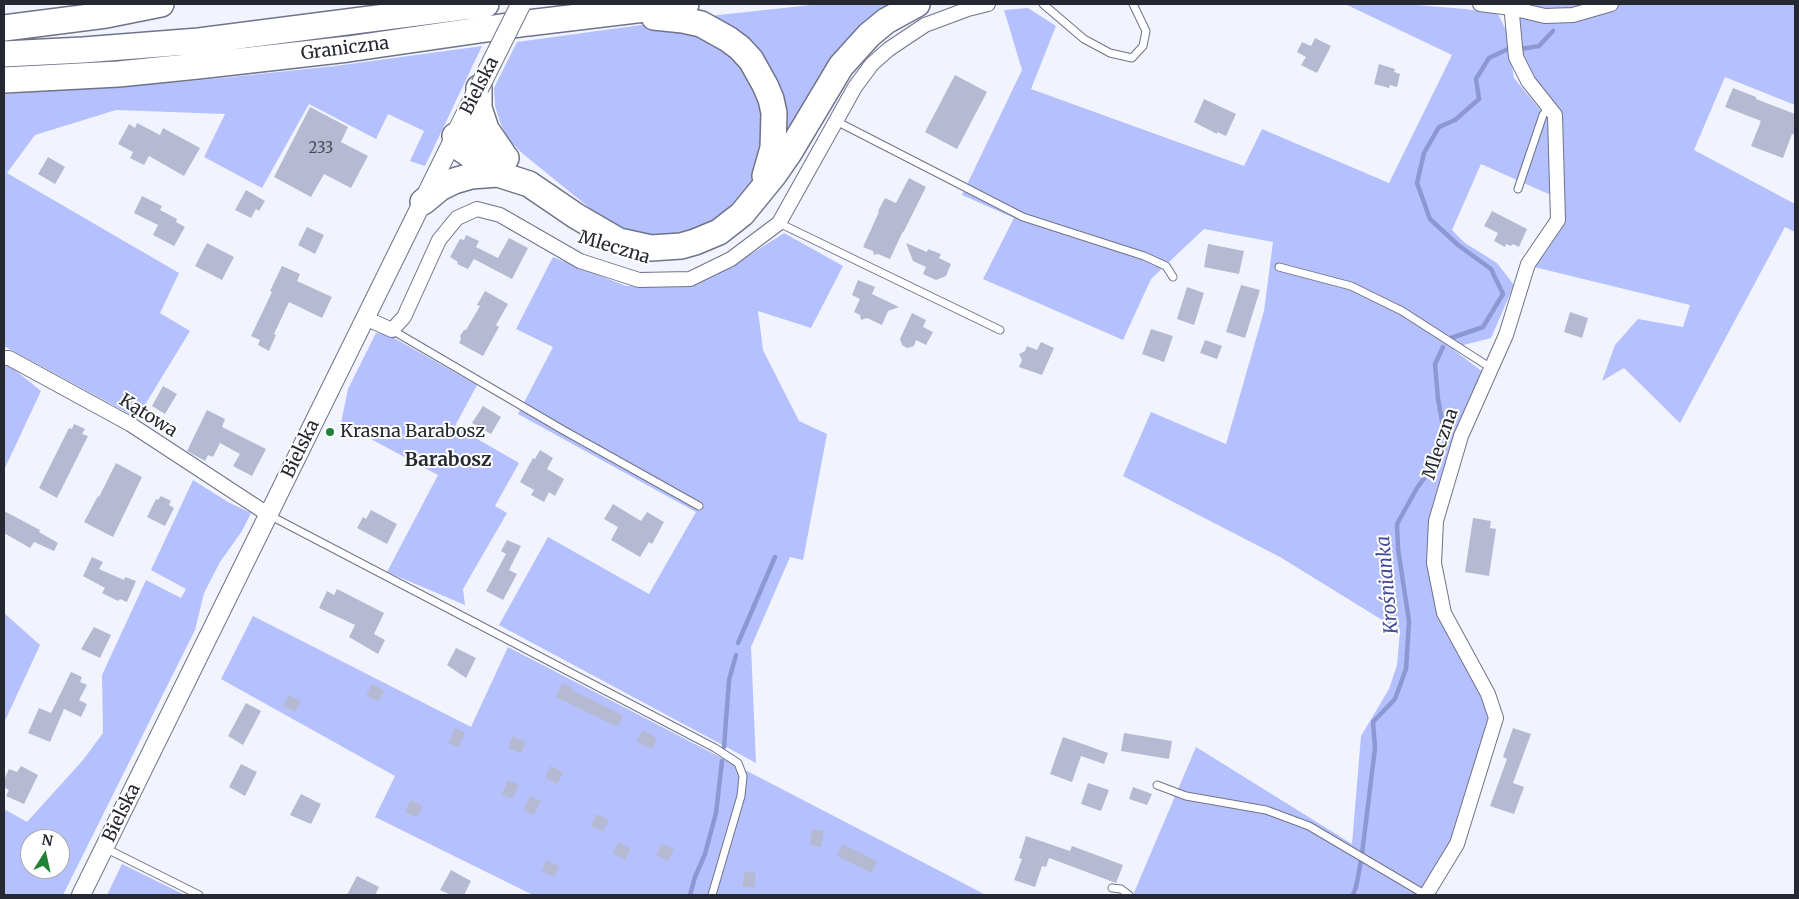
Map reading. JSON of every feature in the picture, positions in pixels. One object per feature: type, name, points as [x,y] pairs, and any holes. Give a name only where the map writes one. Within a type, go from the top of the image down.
[{"type":"highway","points":[[4,28],[106,15],[161,4]]},
{"type":"highway","name":"Graniczna","points":[[4,54],[199,41],[486,4]]},
{"type":"highway","name":"Graniczna","points":[[4,80],[98,75],[198,66],[348,49],[686,4]]},
{"type":"highway","points":[[479,88],[479,108],[486,129],[502,166],[516,181],[528,184],[601,232],[619,241],[651,248],[681,246],[709,236],[731,223],[750,204],[789,153],[841,66],[869,35],[880,26],[917,4]]},
{"type":"highway","points":[[593,15],[664,18],[700,24],[728,39],[751,60],[771,99],[775,132],[768,168],[750,204]]},
{"type":"highway","points":[[455,136],[461,149],[502,166]]},
{"type":"highway","points":[[423,202],[440,188],[454,181],[502,166]]},
{"type":"main road","name":"Bielska","points":[[455,136],[521,4]]},
{"type":"street","name":"Mleczna","points":[[392,330],[404,317],[439,240],[457,218],[477,209],[500,214],[580,261],[639,280],[690,279],[731,259],[779,223],[836,121],[872,64],[888,49],[925,25],[960,11],[988,4]]},
{"type":"street","points":[[1480,4],[1511,6],[1545,16],[1573,15],[1606,5]]},
{"type":"street","name":"Mleczna","points":[[1426,895],[1457,844],[1496,718],[1488,694],[1444,612],[1434,563],[1436,521],[1461,436],[1506,335],[1528,264],[1558,220],[1555,115],[1528,81],[1516,57],[1511,6]]},
{"type":"street","name":"Bielska","points":[[81,895],[455,136]]},
{"type":"street","points":[[365,318],[392,330]]},
{"type":"street","name":"Kątowa","points":[[4,358],[9,358],[130,424],[268,515]]},
{"type":"lane","points":[[1044,4],[1084,39],[1110,53],[1132,58],[1143,46],[1146,31],[1133,4]]},
{"type":"lane","points":[[1518,189],[1543,115],[1549,107]]},
{"type":"lane","points":[[836,121],[1015,213],[1144,256],[1166,266],[1173,276]]},
{"type":"lane","points":[[779,223],[1000,330]]},
{"type":"lane","points":[[1279,268],[1351,286],[1402,311],[1491,368]]},
{"type":"lane","points":[[392,330],[563,430],[699,506]]},
{"type":"lane","points":[[268,515],[715,748],[738,763],[743,776],[741,796],[712,895]]},
{"type":"lane","points":[[1157,785],[1186,796],[1266,810],[1309,826],[1426,895]]},
{"type":"lane","points":[[105,848],[199,895]]},
{"type":"lane","points":[[1112,888],[1121,889],[1129,895]]},
{"type":"shaded area","points":[[820,4],[899,4],[782,148],[783,130],[710,16]]},
{"type":"shaded area","points":[[1345,4],[1405,4],[1498,14],[1506,30],[1514,78],[1549,121],[1553,196],[1481,164],[1452,230],[1465,243],[1497,263],[1514,285],[1491,338],[1456,347],[1454,350],[1483,372],[1433,515],[1438,615],[1484,694],[1490,722],[1452,841],[1422,895],[1133,895],[1196,747],[1352,844],[1361,736],[1389,689],[1397,665],[1400,631],[1280,557],[1123,476],[1151,412],[1226,444],[1264,311],[1273,242],[1204,229],[1151,279],[1123,340],[983,279],[1014,218],[962,195],[1022,70],[1004,10],[1028,8],[1056,26],[1031,89],[1244,166],[1262,129],[1389,183],[1452,55]]},
{"type":"shaded area","points":[[1485,4],[1599,4],[1573,12]]},
{"type":"shaded area","points":[[1618,4],[1795,4],[1795,105],[1725,77],[1694,150],[1795,204],[1795,232],[1785,227],[1680,423],[1624,368],[1602,381],[1615,345],[1638,319],[1683,327],[1690,305],[1530,266],[1562,220],[1559,116],[1519,57],[1515,12],[1588,14]]},
{"type":"shaded area","points":[[648,24],[687,30],[724,47],[744,66],[765,116],[757,173],[739,201],[713,222],[681,234],[641,234],[607,222],[523,154],[508,139],[495,106],[494,88],[517,42]]},
{"type":"shaded area","points":[[482,46],[425,166],[410,161],[424,131],[388,114],[376,139],[309,104],[262,188],[204,157],[225,114],[116,110],[35,135],[7,173],[179,273],[160,313],[190,331],[137,418],[4,346],[4,94],[192,81],[335,66]]},
{"type":"shaded area","points":[[784,233],[843,266],[811,328],[758,311],[763,350],[799,421],[827,434],[803,560],[790,557],[751,647],[756,763],[499,625],[548,537],[649,594],[696,512],[518,414],[553,347],[516,329],[553,257],[626,286],[691,286],[742,260]]},
{"type":"shaded area","points":[[376,333],[387,334],[477,385],[455,426],[519,463],[495,506],[507,513],[463,589],[465,605],[387,572],[438,475],[341,423],[348,389]]},
{"type":"shaded area","points":[[4,361],[41,391],[4,470]]},
{"type":"shaded area","points":[[193,480],[228,502],[251,513],[242,531],[220,562],[204,593],[195,630],[63,895],[4,895],[4,809],[27,822],[83,760],[103,733],[102,675],[146,580],[181,598],[186,589],[151,570]]},
{"type":"shaded area","points":[[4,613],[40,645],[4,723]]},
{"type":"shaded area","points":[[253,616],[471,727],[508,647],[986,895],[533,895],[375,817],[395,776],[221,679]]},
{"type":"shaded area","points":[[122,864],[185,895],[107,895]]},
{"type":"building","points":[[1315,38],[1331,46],[1317,73],[1301,65],[1306,57],[1297,52],[1302,42],[1311,46]]},
{"type":"building","points":[[1379,64],[1395,69],[1394,72],[1400,74],[1397,87],[1390,85],[1389,88],[1374,84]]},
{"type":"building","points":[[955,75],[987,92],[957,149],[925,132]]},
{"type":"building","points":[[1733,88],[1795,114],[1795,135],[1792,134],[1783,158],[1751,146],[1761,121],[1725,107]]},
{"type":"building","points":[[1204,99],[1236,114],[1226,136],[1217,132],[1217,134],[1194,122]]},
{"type":"building","points":[[310,107],[348,127],[341,142],[368,156],[351,188],[324,174],[311,197],[274,177]]},
{"type":"building","points":[[137,123],[160,135],[163,128],[200,148],[184,176],[149,156],[144,165],[130,158],[133,152],[118,144],[129,124],[135,128]]},
{"type":"building","points":[[48,157],[65,167],[55,184],[38,174]]},
{"type":"building","points":[[909,178],[926,187],[890,259],[878,254],[874,255],[873,251],[863,247],[878,211],[885,198],[896,203]]},
{"type":"building","points":[[246,190],[265,201],[259,211],[256,209],[251,218],[235,210]]},
{"type":"building","points":[[142,196],[162,206],[160,210],[177,219],[176,222],[185,227],[174,246],[153,235],[158,225],[134,213]]},
{"type":"building","points":[[1492,211],[1527,229],[1519,247],[1513,244],[1511,246],[1506,244],[1505,247],[1494,241],[1498,233],[1484,226]]},
{"type":"building","points":[[307,227],[324,235],[315,254],[298,245]]},
{"type":"building","points":[[466,235],[479,241],[476,247],[498,258],[509,238],[528,248],[512,279],[474,259],[468,269],[457,264],[458,262],[450,257],[460,239],[464,240]]},
{"type":"building","points":[[207,243],[234,257],[222,280],[195,266]]},
{"type":"building","points":[[906,243],[927,252],[928,249],[941,254],[939,258],[951,264],[946,276],[936,280],[923,274],[926,267],[913,261]]},
{"type":"building","points":[[1208,244],[1244,251],[1239,274],[1204,267]]},
{"type":"building","points":[[282,266],[300,274],[297,281],[332,297],[322,318],[289,302],[274,334],[276,335],[269,351],[258,345],[260,340],[251,336]]},
{"type":"building","points":[[858,280],[875,287],[872,294],[899,307],[888,311],[882,325],[867,318],[861,320],[860,315],[854,312],[860,299],[852,295]]},
{"type":"building","points":[[1241,285],[1260,290],[1245,338],[1226,332]]},
{"type":"building","points":[[1187,287],[1204,293],[1194,325],[1177,319]]},
{"type":"building","points":[[485,291],[508,304],[496,325],[499,327],[483,356],[459,343],[460,336],[466,330],[480,306],[477,305]]},
{"type":"building","points":[[1570,312],[1588,318],[1582,338],[1564,332]]},
{"type":"building","points":[[912,313],[926,320],[923,327],[933,332],[926,345],[916,340],[914,346],[907,348],[902,345],[900,339]]},
{"type":"building","points":[[1151,329],[1173,336],[1164,362],[1142,354]]},
{"type":"building","points":[[1205,340],[1222,346],[1217,359],[1200,353]]},
{"type":"building","points":[[1041,342],[1054,348],[1042,375],[1019,367],[1022,360],[1019,354],[1025,351],[1027,346],[1037,350]]},
{"type":"building","points":[[163,386],[177,394],[165,414],[152,406]]},
{"type":"building","points":[[483,406],[501,417],[491,434],[472,423]]},
{"type":"building","points":[[207,410],[225,419],[222,427],[266,449],[252,476],[233,466],[240,454],[220,443],[213,457],[208,455],[205,461],[187,451]]},
{"type":"building","points":[[74,424],[85,429],[82,434],[88,436],[57,498],[39,488],[69,428],[72,429]]},
{"type":"building","points":[[540,450],[553,458],[547,469],[564,479],[555,496],[549,492],[544,502],[531,495],[534,490],[520,482],[533,458],[535,459]]},
{"type":"building","points":[[116,463],[142,477],[113,537],[84,522]]},
{"type":"building","points":[[161,496],[171,501],[169,505],[174,508],[165,526],[147,517],[156,499],[158,500]]},
{"type":"building","points":[[613,504],[641,521],[647,512],[664,522],[652,544],[649,542],[640,557],[611,540],[618,527],[604,519]]},
{"type":"building","points":[[371,510],[397,524],[387,544],[357,528],[363,517],[366,519]]},
{"type":"building","points":[[4,511],[40,530],[39,532],[58,543],[54,551],[34,542],[30,548],[4,533]]},
{"type":"building","points":[[1473,518],[1491,521],[1490,528],[1496,529],[1489,576],[1465,572]]},
{"type":"building","points":[[507,540],[521,546],[509,570],[517,574],[503,600],[486,591],[506,554],[501,551]]},
{"type":"building","points":[[92,557],[103,562],[99,569],[124,580],[125,577],[136,581],[127,602],[120,599],[118,601],[102,593],[105,588],[83,576]]},
{"type":"building","points":[[337,589],[384,613],[374,634],[385,640],[378,654],[349,637],[355,625],[319,608],[327,591],[334,595]]},
{"type":"building","points":[[94,627],[111,635],[100,658],[81,649]]},
{"type":"building","points":[[456,648],[476,658],[466,678],[447,665]]},
{"type":"building","points":[[71,672],[82,677],[80,682],[87,685],[79,700],[87,704],[81,717],[64,709],[50,742],[28,733],[39,708],[51,713]]},
{"type":"building","points":[[562,683],[573,688],[572,690],[623,715],[618,727],[556,697]]},
{"type":"building","points":[[372,684],[384,690],[379,701],[366,696]]},
{"type":"building","points":[[288,695],[301,701],[295,712],[283,706]]},
{"type":"building","points":[[246,703],[261,711],[243,745],[228,736]]},
{"type":"building","points":[[455,728],[465,733],[459,747],[448,743]]},
{"type":"building","points":[[1513,728],[1531,734],[1513,783],[1524,787],[1514,814],[1490,806],[1507,759],[1503,757]]},
{"type":"building","points":[[642,730],[657,738],[652,749],[636,742]]},
{"type":"building","points":[[1124,733],[1172,741],[1169,759],[1121,751]]},
{"type":"building","points":[[513,736],[526,742],[521,753],[508,748]]},
{"type":"building","points":[[1063,737],[1108,753],[1104,764],[1081,756],[1072,782],[1050,774]]},
{"type":"building","points":[[241,764],[257,772],[245,796],[229,787]]},
{"type":"building","points":[[21,766],[38,775],[24,804],[6,796],[9,790],[4,787],[4,780],[9,769],[17,772]]},
{"type":"building","points":[[550,766],[563,772],[558,784],[545,778]]},
{"type":"building","points":[[508,780],[519,785],[512,799],[502,794]]},
{"type":"building","points":[[1088,783],[1109,790],[1101,811],[1081,804]]},
{"type":"building","points":[[1133,787],[1152,794],[1147,805],[1129,799]]},
{"type":"building","points":[[301,794],[321,804],[311,824],[290,815]]},
{"type":"building","points":[[530,796],[541,801],[534,815],[524,810]]},
{"type":"building","points":[[410,800],[423,806],[417,817],[405,812]]},
{"type":"building","points":[[596,814],[609,820],[603,831],[591,826]]},
{"type":"building","points":[[812,829],[824,831],[821,847],[810,845]]},
{"type":"building","points":[[1026,836],[1070,851],[1072,846],[1123,865],[1116,883],[1049,858],[1046,867],[1042,866],[1035,887],[1014,880],[1022,859],[1019,858]]},
{"type":"building","points":[[618,842],[631,848],[625,860],[613,854]]},
{"type":"building","points":[[662,844],[674,849],[669,861],[656,855]]},
{"type":"building","points":[[842,844],[877,861],[872,873],[837,856]]},
{"type":"building","points":[[547,860],[559,866],[554,877],[541,871]]},
{"type":"building","points":[[451,870],[471,881],[464,895],[451,895],[440,890]]},
{"type":"building","points":[[745,871],[756,873],[754,888],[742,886]]},
{"type":"building","points":[[357,876],[379,887],[375,895],[347,895]]},
{"type":"waterway","name":"Krośnianka","points":[[1451,338],[1483,327],[1503,294],[1491,269],[1458,245],[1430,219],[1417,183],[1424,153],[1439,127],[1455,120],[1479,99],[1476,79],[1489,58],[1510,48],[1521,49],[1539,46],[1553,31]]},
{"type":"waterway","name":"Krośnianka","points":[[1362,854],[1375,748],[1373,722],[1395,699],[1406,669],[1409,621],[1398,549],[1397,524],[1417,488],[1440,456],[1446,442],[1438,399],[1435,364],[1443,347]]},
{"type":"waterway","points":[[738,643],[775,557]]},
{"type":"waterway","points":[[724,747],[729,680],[736,655]]},
{"type":"waterway","points":[[690,895],[705,854],[716,813],[722,761]]},
{"type":"waterway","name":"Krośnianka","points":[[1353,895],[1361,861]]},
{"type":"place","name":"Krasna Barabosz","points":[[330,432]]},
{"type":"district","name":"Barabosz","points":[[448,461]]}]
